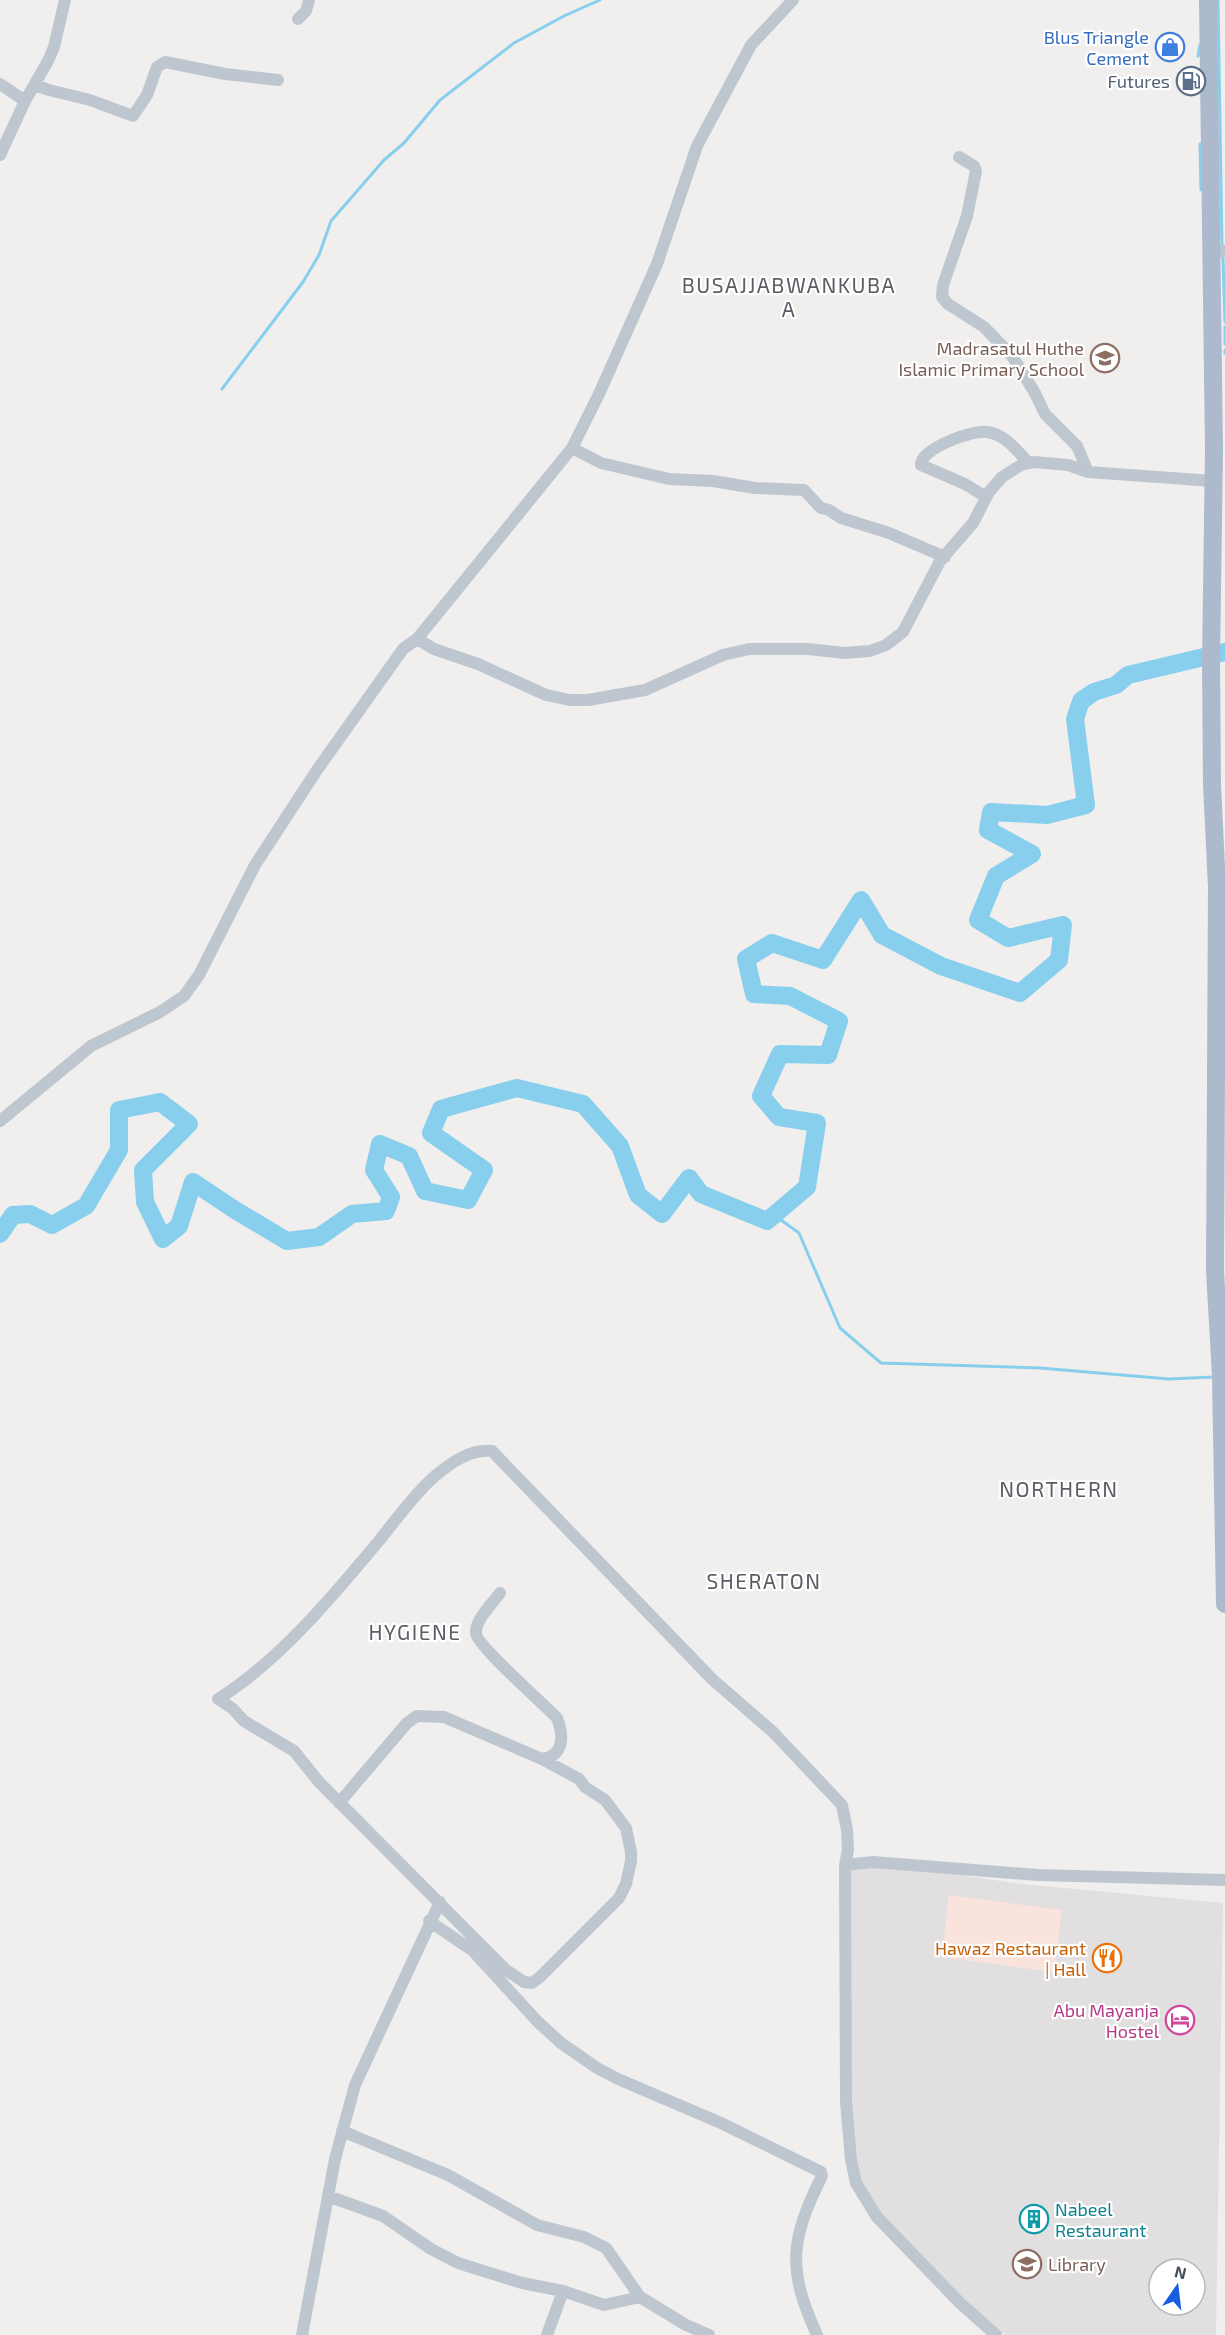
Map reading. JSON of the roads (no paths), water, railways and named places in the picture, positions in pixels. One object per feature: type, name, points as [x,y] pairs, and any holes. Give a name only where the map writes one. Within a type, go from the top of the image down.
[{"type":"main road","points":[[1208,0],[1219,252],[1213,482],[1212,636],[1216,670],[1212,785],[1217,887],[1215,1271],[1221,1376],[1225,1604]]},
{"type":"street","points":[[0,155],[54,47],[65,0]]},
{"type":"street","points":[[298,19],[306,11],[309,0]]},
{"type":"street","points":[[0,1121],[91,1046],[160,1012],[184,996],[199,975],[255,865],[317,770],[397,656],[417,639],[572,448],[659,261],[697,146],[751,45],[793,0]]},
{"type":"street","points":[[35,85],[90,100],[133,116],[147,95],[158,67],[165,62],[225,74],[278,80]]},
{"type":"street","points":[[0,84],[26,101]]},
{"type":"street","points":[[959,157],[974,166],[976,171],[967,216],[943,285],[942,297],[948,304],[984,327],[1012,356],[1045,414],[1077,446],[1088,472]]},
{"type":"street","points":[[986,497],[965,484],[921,465],[922,458],[929,452],[963,436],[984,432],[1006,439],[1029,463]]},
{"type":"street","points":[[572,448],[601,463],[646,475],[755,488],[804,490],[821,508],[841,518],[889,532],[945,557]]},
{"type":"street","points":[[417,639],[434,649],[478,664],[546,694],[559,698],[588,700],[645,690],[723,655],[748,650],[808,649],[848,653],[879,648],[903,632],[940,561],[973,523],[994,483],[1011,470],[1029,463],[1049,462],[1068,465],[1088,472],[1213,482]]},
{"type":"street","points":[[1215,1271],[1225,1251]]},
{"type":"street","points":[[339,1803],[407,1723],[417,1716],[444,1717],[542,1759],[579,1779],[585,1787],[605,1800],[621,1818],[629,1836],[632,1852],[628,1877],[619,1898],[540,1977],[532,1983],[517,1979],[506,1971],[440,1902],[339,1803],[294,1751],[244,1721],[232,1708],[218,1699],[240,1685],[296,1634],[433,1478],[467,1454],[482,1450],[492,1451],[712,1679],[773,1732],[842,1805],[848,1850],[845,1865],[846,2102],[851,2160],[856,2183],[877,2217],[960,2303],[996,2335]]},
{"type":"street","points":[[500,1593],[477,1625],[477,1638],[492,1656],[557,1718],[561,1729],[560,1747],[557,1753],[542,1759]]},
{"type":"street","points":[[845,1865],[873,1863],[1038,1875],[1225,1880]]},
{"type":"street","points":[[302,2335],[342,2131],[361,2070],[391,2010],[429,1921],[440,1902]]},
{"type":"street","points":[[429,1921],[466,1945],[561,2043],[597,2067],[618,2079],[721,2123],[821,2172],[822,2176],[799,2229],[795,2255],[798,2287],[817,2335]]},
{"type":"street","points":[[342,2131],[448,2175],[537,2225],[584,2237],[606,2248],[640,2297],[686,2325],[709,2335]]},
{"type":"street","points":[[328,2196],[383,2216],[431,2249],[458,2263],[522,2283],[562,2291],[604,2305],[640,2297]]},
{"type":"street","points":[[547,2335],[562,2291]]},
{"type":"waterway","points":[[222,389],[303,282],[319,255],[331,221],[384,160],[404,143],[440,100],[514,43],[600,0]]},
{"type":"waterway","points":[[1218,0],[1222,247]]},
{"type":"waterway","points":[[1198,56],[1200,45]]},
{"type":"waterway","points":[[1198,69],[1201,75],[1198,89]]},
{"type":"waterway","points":[[1200,144],[1201,190]]},
{"type":"waterway","points":[[1223,258],[1225,322]]},
{"type":"waterway","points":[[1225,327],[1225,344]]},
{"type":"waterway","points":[[0,1234],[13,1215],[30,1214],[52,1225],[86,1206],[119,1150],[119,1110],[160,1102],[189,1124],[143,1170],[145,1202],[163,1239],[179,1226],[193,1182],[287,1241],[319,1237],[352,1214],[386,1211],[391,1197],[374,1170],[380,1144],[409,1156],[425,1191],[468,1200],[484,1170],[431,1133],[441,1109],[517,1088],[583,1104],[620,1146],[638,1195],[662,1214],[689,1178],[701,1194],[767,1221],[807,1187],[817,1123],[779,1117],[761,1096],[780,1054],[828,1055],[839,1021],[790,996],[754,994],[746,959],[772,943],[823,960],[861,900],[882,935],[941,966],[1020,993],[1059,960],[1063,925],[1008,938],[978,920],[996,876],[1032,854],[988,830],[991,812],[1047,815],[1086,805],[1075,719],[1081,701],[1094,692],[1116,685],[1128,675],[1225,652]]},
{"type":"waterway","points":[[774,1215],[799,1233],[840,1328],[881,1363],[1040,1368],[1169,1379],[1214,1377]]},
{"type":"place","name":"Blus Triangle Cement","points":[[1170,47]]},
{"type":"place","name":"Futures","points":[[1191,81]]},
{"type":"place","name":"Madrasatul Huthe Islamic Primary School","points":[[1105,358]]},
{"type":"place","name":"Hawaz Restaurant | Hall","points":[[1107,1958]]},
{"type":"place","name":"Abu Mayanja Hostel","points":[[1180,2020]]},
{"type":"place","name":"Nabeel Restaurant","points":[[1034,2219]]},
{"type":"place","name":"Library","points":[[1027,2264]]},
{"type":"district","name":"BUSAJJABWANKUBA A","points":[[789,296]]},
{"type":"district","name":"NORTHERN","points":[[1059,1488]]},
{"type":"district","name":"SHERATON","points":[[764,1580]]},
{"type":"district","name":"HYGIENE","points":[[415,1631]]}]
